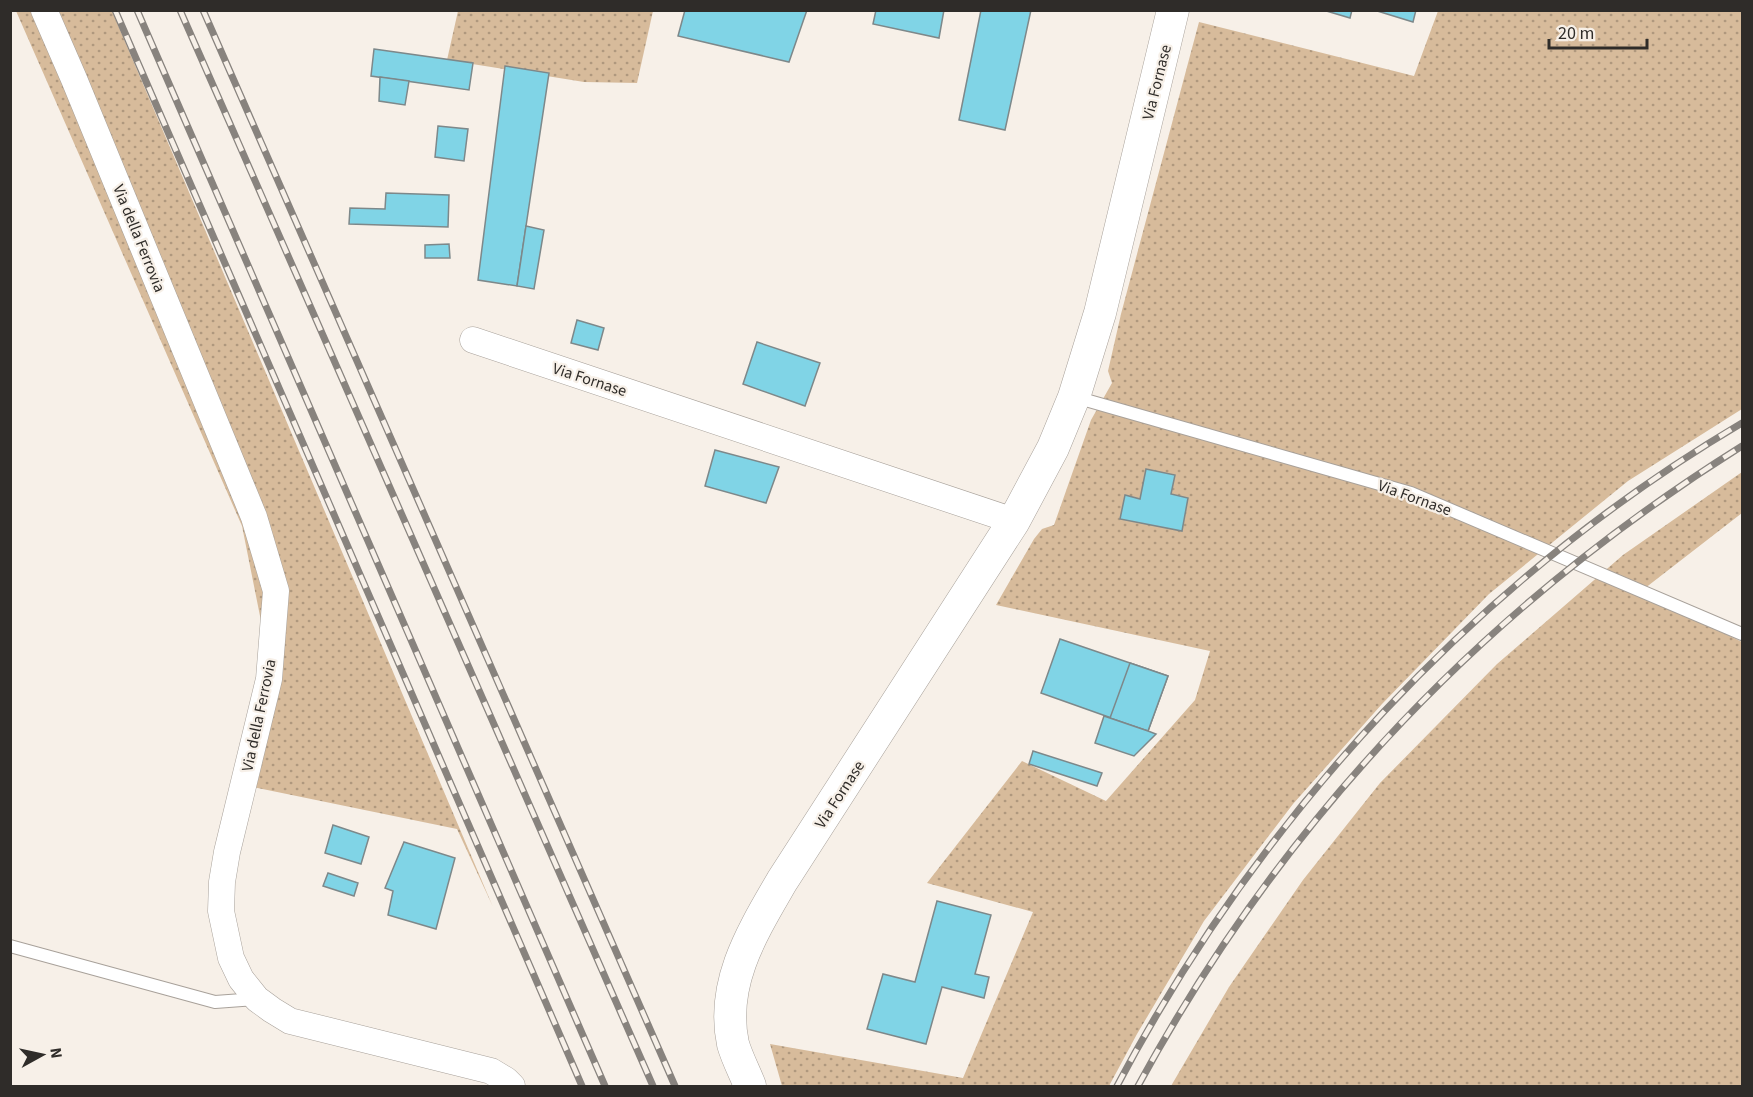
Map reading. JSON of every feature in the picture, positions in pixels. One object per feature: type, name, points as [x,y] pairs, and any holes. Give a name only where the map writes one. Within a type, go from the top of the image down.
[{"type":"street","name":"Via della Ferrovia","points":[[44,10],[254,517],[276,591],[269,679],[227,852],[222,882],[221,911],[231,958],[241,979],[257,999],[290,1021],[491,1071],[507,1080],[512,1086]]},
{"type":"street","name":"Via Fornase","points":[[750,1086],[734,1045],[730,1017],[732,989],[741,959],[755,927],[1014,520],[1053,448],[1074,397],[1100,313],[1173,10]]},
{"type":"street","name":"Via Fornase","points":[[473,340],[1014,520]]},
{"type":"lane","name":"Via Fornase","points":[[1074,397],[1411,493],[1743,634]]},
{"type":"lane","points":[[10,946],[215,1002],[257,999]]},
{"type":"shaded area","points":[[16,11],[112,11],[493,907],[457,829],[238,784],[266,646],[242,526]]},
{"type":"shaded area","points":[[458,11],[653,11],[637,83],[584,82],[447,60]]},
{"type":"shaded area","points":[[1438,11],[1742,11],[1742,409],[1628,481],[1489,594],[1382,704],[1293,804],[1204,921],[1109,1086],[782,1086],[770,1044],[963,1078],[1033,912],[927,883],[1022,761],[1106,801],[1195,700],[1210,651],[996,605],[1034,539],[1042,529],[1054,525],[1091,420],[1112,383],[1108,371],[1121,314],[1199,22],[1414,76]]},
{"type":"shaded area","points":[[1742,472],[1742,513],[1640,592],[1742,642],[1742,1086],[1171,1086],[1229,987],[1303,880],[1380,783],[1497,664],[1623,555]]},
{"type":"building","points":[[685,10],[807,10],[789,62],[678,36]]},
{"type":"building","points":[[876,10],[944,10],[939,38],[873,24]]},
{"type":"building","points":[[981,10],[1031,10],[1005,130],[959,120]]},
{"type":"building","points":[[1323,10],[1352,10],[1350,18]]},
{"type":"building","points":[[1374,10],[1416,10],[1413,22]]},
{"type":"building","points":[[374,49],[473,63],[469,90],[371,76]]},
{"type":"building","points":[[505,66],[549,73],[517,286],[478,280]]},
{"type":"building","points":[[380,77],[409,81],[405,105],[379,101]]},
{"type":"building","points":[[438,126],[468,129],[464,161],[435,157]]},
{"type":"building","points":[[386,193],[449,195],[448,227],[349,224],[350,208],[385,209]]},
{"type":"building","points":[[526,226],[544,230],[534,289],[517,286]]},
{"type":"building","points":[[449,244],[450,258],[425,258],[425,245]]},
{"type":"building","points":[[577,320],[604,328],[598,350],[571,343]]},
{"type":"building","points":[[757,342],[820,363],[805,406],[743,384]]},
{"type":"building","points":[[715,450],[779,467],[766,503],[705,486]]},
{"type":"building","points":[[1146,469],[1175,475],[1171,494],[1188,498],[1182,531],[1120,519],[1125,495],[1140,499]]},
{"type":"building","points":[[1060,639],[1168,676],[1148,731],[1041,693]]},
{"type":"building","points":[[1130,663],[1168,676],[1148,731],[1110,718]]},
{"type":"building","points":[[1104,716],[1156,734],[1134,756],[1095,743]]},
{"type":"building","points":[[1033,751],[1102,773],[1097,786],[1029,764]]},
{"type":"building","points":[[333,825],[369,837],[361,864],[325,853]]},
{"type":"building","points":[[404,842],[455,858],[436,929],[388,915],[393,891],[385,888]]},
{"type":"building","points":[[328,873],[358,883],[354,896],[323,886]]},
{"type":"building","points":[[937,901],[991,915],[975,974],[989,977],[984,998],[942,987],[926,1044],[867,1029],[883,974],[915,982]]},
{"type":"railway","points":[[115,10],[582,1086]]},
{"type":"railway","points":[[137,10],[605,1086]]},
{"type":"railway","points":[[180,10],[653,1086]]},
{"type":"railway","points":[[203,10],[675,1086]]},
{"type":"railway","points":[[1117,1086],[1174,986],[1238,890],[1308,798],[1384,711],[1466,630],[1553,554],[1645,485],[1742,423]]},
{"type":"railway","points":[[1138,1086],[1195,988],[1257,896],[1325,809],[1398,726],[1476,649],[1560,576],[1648,509],[1742,446]]}]
